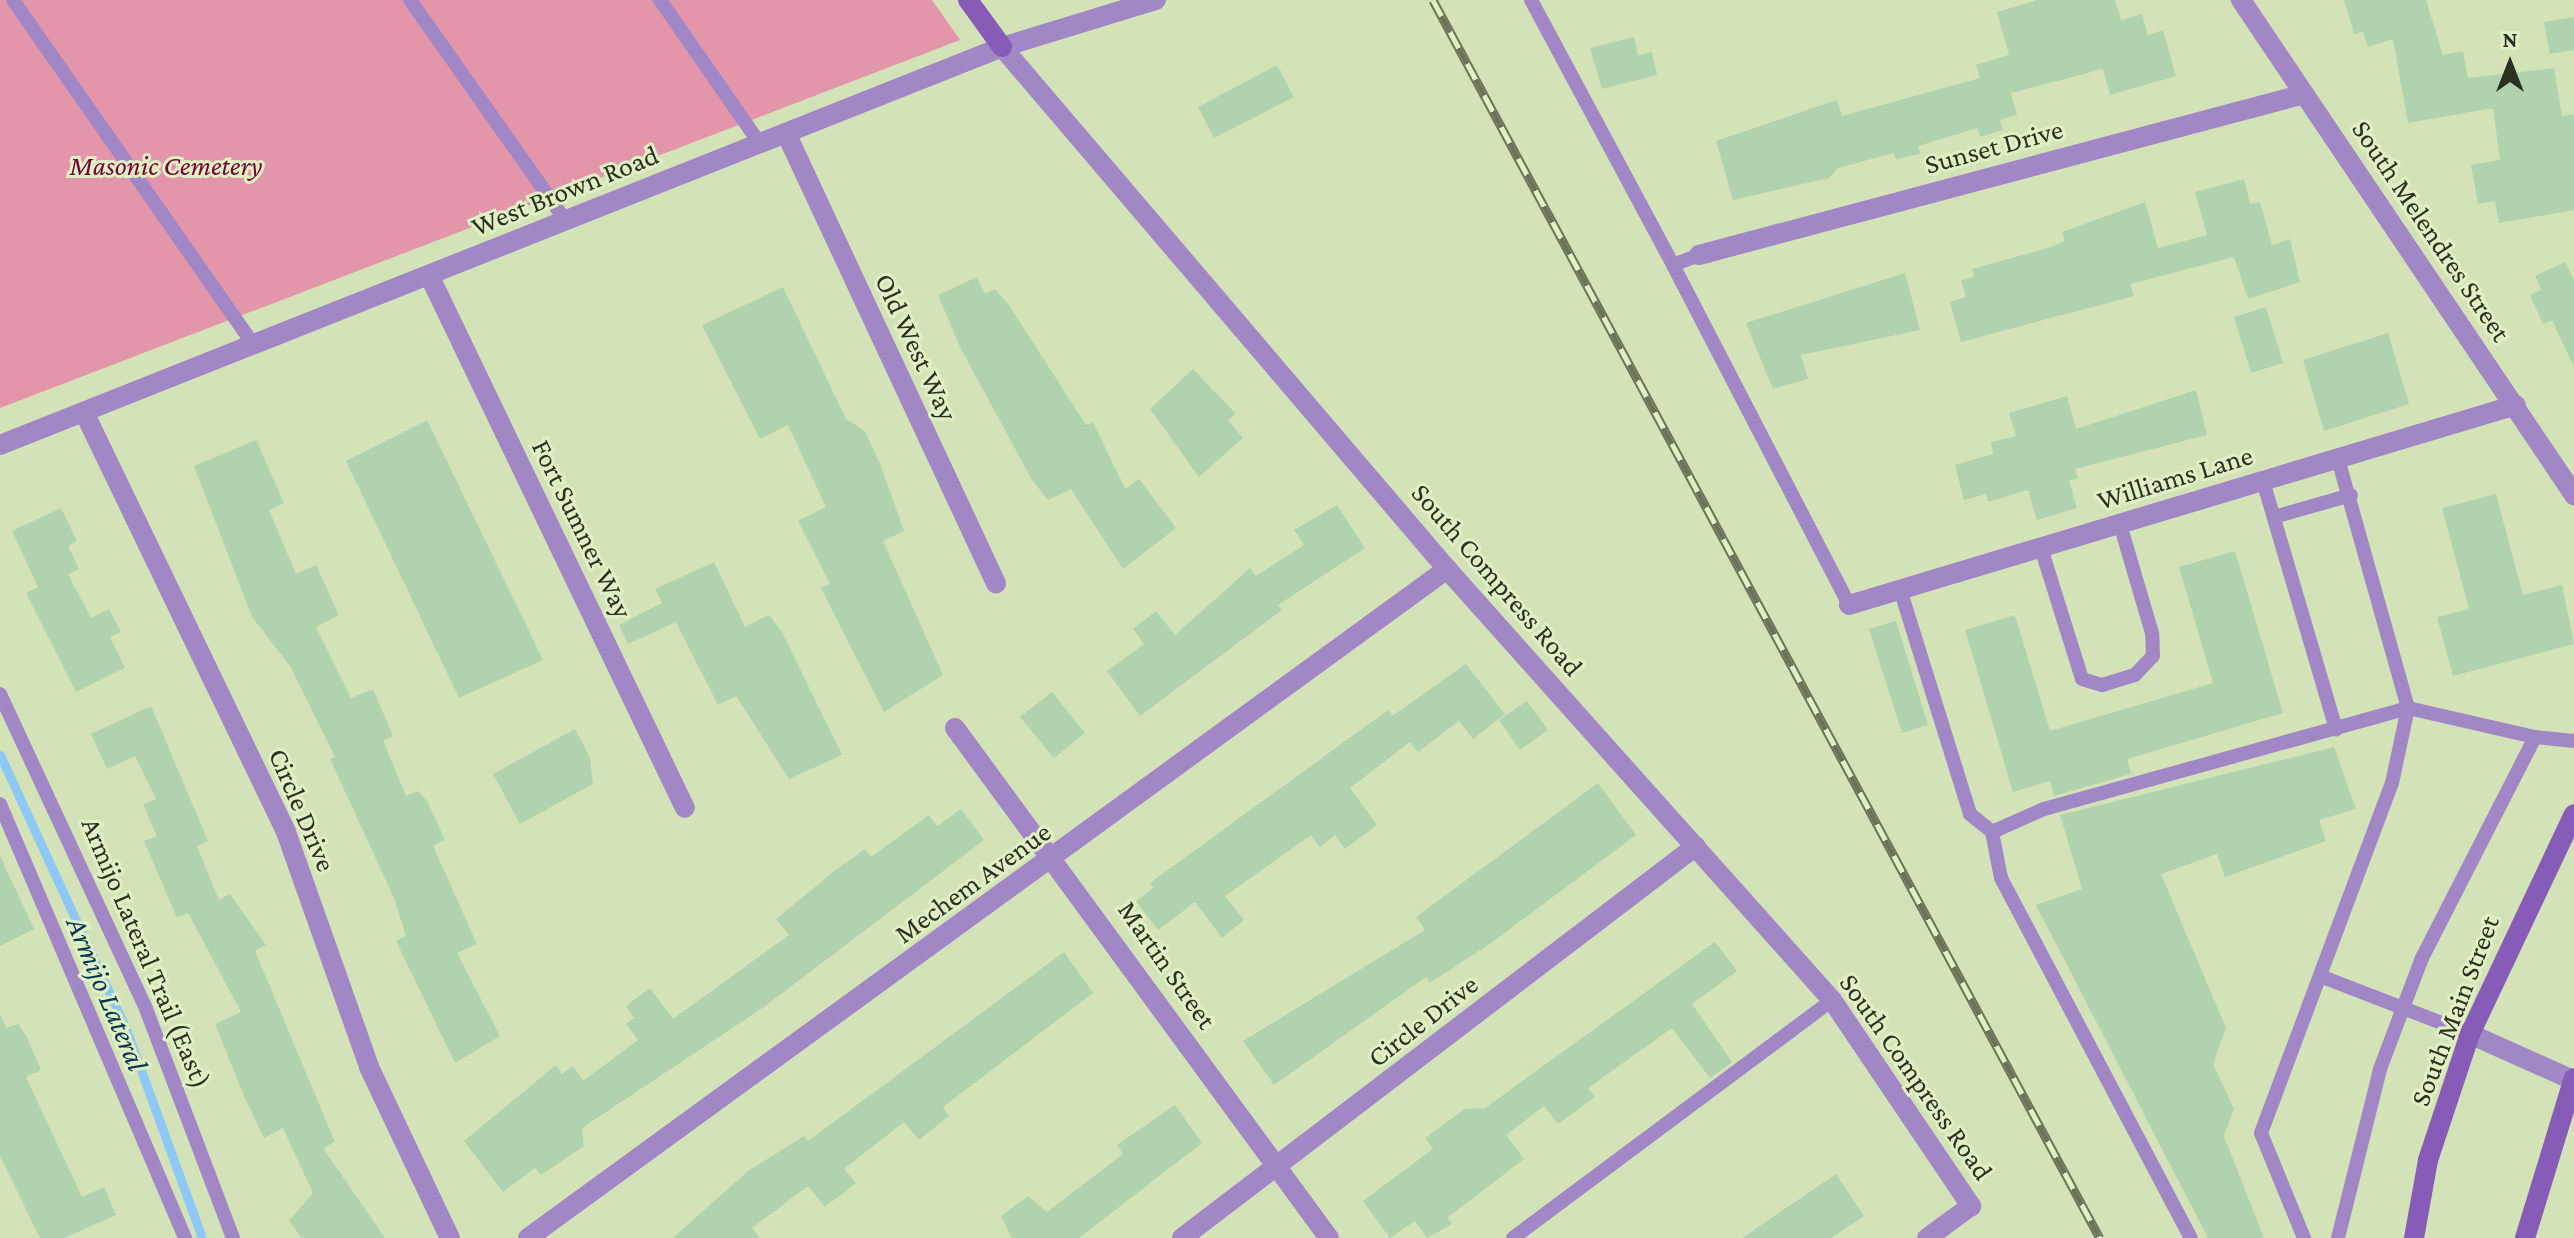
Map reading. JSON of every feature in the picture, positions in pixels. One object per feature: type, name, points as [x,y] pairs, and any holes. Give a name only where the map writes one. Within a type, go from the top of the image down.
[{"type":"main road","name":"South Compress Road","points":[[968,0],[1002,47]]},
{"type":"main road","name":"South Main Street","points":[[2414,1238],[2428,1160],[2470,1034],[2574,814]]},
{"type":"main road","points":[[2525,1238],[2574,1079]]},
{"type":"street","name":"West Brown Road","points":[[0,445],[1002,47],[1156,0]]},
{"type":"street","name":"South Melendres Street","points":[[2241,0],[2574,495]]},
{"type":"street","name":"South Compress Road","points":[[1002,47],[1447,569],[1832,1000],[1971,1206],[1927,1238]]},
{"type":"street","name":"Sunset Drive","points":[[1699,255],[2304,94]]},
{"type":"street","name":"Old West Way","points":[[786,133],[996,584]]},
{"type":"street","name":"Fort Sumner Way","points":[[429,275],[685,808]]},
{"type":"street","name":"Williams Lane","points":[[1849,605],[2516,405]]},
{"type":"street","name":"Circle Drive","points":[[84,412],[286,832],[369,1067],[450,1238]]},
{"type":"street","name":"Mechem Avenue","points":[[528,1238],[1056,858],[1447,569]]},
{"type":"street","name":"Martin Street","points":[[955,728],[1056,858],[1329,1238]]},
{"type":"street","name":"Circle Drive","points":[[1182,1238],[1277,1169],[1696,846]]},
{"type":"street","points":[[2470,1034],[2574,1079]]},
{"type":"lane","points":[[13,0],[254,345]]},
{"type":"lane","points":[[410,0],[566,221]]},
{"type":"lane","points":[[660,0],[760,144]]},
{"type":"lane","points":[[1531,0],[1849,605]]},
{"type":"lane","points":[[1673,265],[1699,255]]},
{"type":"lane","points":[[2304,1238],[2261,1133],[2392,783],[2408,708],[2351,495],[2338,459]]},
{"type":"lane","points":[[2263,481],[2336,729]]},
{"type":"lane","points":[[2274,517],[2351,495]]},
{"type":"lane","points":[[2041,548],[2082,679],[2102,685],[2135,675],[2153,656],[2152,633],[2120,524]]},
{"type":"lane","points":[[1900,589],[1970,814],[1992,832],[2001,878],[2191,1238]]},
{"type":"lane","name":"Armijo Lateral Trail (East)","points":[[0,694],[146,1009],[233,1238]]},
{"type":"lane","points":[[1992,832],[2044,809],[2408,708],[2535,737],[2574,741]]},
{"type":"lane","points":[[2338,1238],[2402,1011],[2486,826],[2535,737]]},
{"type":"lane","points":[[0,804],[185,1238]]},
{"type":"lane","points":[[2320,976],[2402,1011],[2470,1034]]},
{"type":"lane","points":[[1513,1238],[1832,1000]]},
{"type":"green space","name":"Masonic Cemetery","points":[[0,0],[932,0],[960,40],[0,408]]},
{"type":"building","points":[[2038,0],[2115,0],[2121,20],[2142,14],[2148,35],[2163,30],[2176,76],[2110,95],[2103,69],[2011,93],[2017,115],[2000,120],[2003,130],[1980,137],[1977,128],[1918,146],[1920,154],[1896,159],[1894,153],[1838,168],[1829,178],[1733,200],[1716,141],[1837,100],[1842,116],[1980,78],[1976,65],[2009,55],[1997,12]]},
{"type":"building","points":[[2344,0],[2426,0],[2443,55],[2463,51],[2468,78],[2554,68],[2562,116],[2574,114],[2574,210],[2499,223],[2495,201],[2478,204],[2471,165],[2500,160],[2493,108],[2408,123],[2393,39],[2368,47],[2363,32],[2354,34]]},
{"type":"building","points":[[2574,17],[2574,50],[2550,54],[2544,22]]},
{"type":"building","points":[[1634,37],[1638,55],[1652,52],[1657,75],[1602,89],[1590,48]]},
{"type":"building","points":[[1277,65],[1294,97],[1214,138],[1198,107]]},
{"type":"building","points":[[2244,179],[2250,204],[2260,202],[2272,245],[2290,239],[2300,282],[2248,299],[2234,257],[2130,284],[2134,296],[1961,342],[1950,302],[1966,297],[1961,280],[1974,277],[1972,269],[2048,248],[2065,241],[2062,232],[2145,202],[2158,248],[2207,235],[2195,192]]},
{"type":"building","points":[[2565,262],[2574,280],[2574,367],[2552,320],[2543,324],[2530,295],[2541,290],[2535,276]]},
{"type":"building","points":[[1905,273],[1920,330],[1801,355],[1808,379],[1773,389],[1746,323]]},
{"type":"building","points":[[977,277],[985,294],[995,289],[1009,305],[1086,425],[1093,422],[1125,489],[1139,479],[1176,528],[1123,569],[1071,489],[1048,500],[1032,480],[960,347],[938,295]]},
{"type":"building","points":[[783,287],[846,419],[865,431],[881,466],[904,531],[883,541],[943,675],[884,712],[821,588],[830,584],[798,521],[826,507],[788,425],[760,439],[702,325]]},
{"type":"building","points":[[2266,307],[2283,363],[2251,373],[2234,317]]},
{"type":"building","points":[[2388,333],[2409,404],[2324,431],[2303,360]]},
{"type":"building","points":[[1193,369],[1236,414],[1228,420],[1243,438],[1199,477],[1150,409]]},
{"type":"building","points":[[2196,390],[2207,435],[2075,469],[2078,478],[2069,481],[2077,508],[2037,520],[2028,490],[1988,502],[1986,494],[1964,500],[1955,465],[1993,454],[1991,442],[2016,436],[2009,413],[2067,396],[2076,429]]},
{"type":"building","points":[[427,420],[543,660],[459,698],[346,461]]},
{"type":"building","points":[[256,440],[284,503],[269,510],[296,574],[316,565],[339,615],[316,627],[351,698],[373,689],[393,736],[383,740],[406,796],[418,791],[427,801],[445,840],[433,846],[477,944],[457,953],[500,1036],[455,1063],[396,941],[406,936],[394,898],[330,759],[335,757],[290,666],[252,617],[194,466]]},
{"type":"building","points":[[2496,494],[2523,595],[2562,585],[2574,644],[2453,676],[2437,617],[2469,609],[2442,508]]},
{"type":"building","points":[[1337,505],[1365,548],[1278,605],[1282,610],[1140,716],[1107,671],[1144,644],[1133,629],[1156,611],[1175,635],[1250,568],[1256,576],[1304,545],[1294,530]]},
{"type":"building","points":[[61,508],[77,541],[68,546],[79,569],[68,574],[91,618],[109,609],[121,632],[110,637],[125,668],[76,692],[26,593],[38,587],[12,531]]},
{"type":"building","points":[[2235,551],[2283,713],[2127,759],[2131,774],[2054,796],[2050,781],[2013,792],[1965,630],[2015,615],[2050,731],[2213,683],[2179,567]]},
{"type":"building","points":[[714,562],[745,627],[769,615],[782,632],[842,755],[789,779],[736,696],[718,705],[676,622],[628,644],[619,625],[662,603],[655,589]]},
{"type":"building","points":[[1896,621],[1928,725],[1902,733],[1869,629]]},
{"type":"building","points":[[1466,664],[1505,714],[1473,739],[1459,721],[1418,752],[1410,742],[1350,788],[1377,825],[1345,849],[1335,835],[1320,847],[1311,835],[1225,896],[1244,920],[1222,938],[1195,902],[1158,930],[1136,901],[1154,888],[1150,883],[1388,710],[1392,716]]},
{"type":"building","points":[[1052,692],[1085,733],[1054,758],[1020,717]]},
{"type":"building","points":[[1527,701],[1548,730],[1520,750],[1499,720]]},
{"type":"building","points":[[151,706],[208,841],[197,846],[219,900],[230,894],[266,945],[255,951],[335,1142],[323,1148],[385,1238],[302,1238],[289,1221],[313,1193],[283,1128],[264,1138],[215,1024],[241,1012],[188,913],[177,918],[144,841],[157,836],[143,804],[156,799],[135,756],[107,769],[91,734]]},
{"type":"building","points":[[575,729],[590,758],[593,784],[520,824],[493,774]]},
{"type":"building","points":[[2334,747],[2356,809],[2319,820],[2326,841],[2225,877],[2217,854],[2161,874],[2226,1028],[2213,1064],[2234,1109],[2224,1136],[2264,1238],[2208,1238],[2036,905],[2082,889],[2060,815]]},
{"type":"building","points":[[1598,783],[1636,835],[1491,943],[1430,983],[1426,977],[1274,1085],[1243,1041],[1425,930],[1416,917]]},
{"type":"building","points":[[961,809],[984,840],[764,1007],[582,1128],[584,1146],[541,1175],[535,1168],[503,1192],[464,1141],[556,1065],[562,1074],[573,1066],[583,1081],[638,1040],[626,1024],[634,1018],[626,1006],[650,988],[673,1019],[789,935],[776,919],[837,869],[865,849],[871,857],[929,815],[937,826]]},
{"type":"building","points":[[0,856],[34,929],[0,946]]},
{"type":"building","points":[[1715,942],[1737,971],[1692,1004],[1732,1062],[1710,1078],[1672,1028],[1588,1088],[1595,1097],[1558,1124],[1544,1106],[1506,1135],[1524,1159],[1447,1218],[1452,1224],[1427,1238],[1415,1221],[1390,1238],[1363,1201],[1433,1149],[1425,1138],[1465,1109],[1485,1108]]},
{"type":"building","points":[[1064,952],[1093,993],[943,1107],[949,1116],[919,1140],[904,1122],[844,1169],[856,1183],[825,1207],[808,1186],[752,1228],[760,1238],[673,1238],[748,1171],[804,1136],[808,1141]]},
{"type":"building","points":[[0,1014],[6,1028],[18,1024],[27,1037],[41,1070],[26,1077],[82,1197],[104,1187],[116,1215],[64,1238],[40,1238],[0,1156]]},
{"type":"building","points":[[1175,1105],[1202,1143],[1079,1238],[1012,1238],[1001,1216],[1028,1196],[1047,1212],[1123,1154],[1117,1145]]},
{"type":"building","points":[[1836,1174],[1864,1216],[1831,1238],[1742,1238]]},
{"type":"waterway","name":"Armijo Lateral","points":[[0,755],[126,1029],[202,1238]]},
{"type":"railway","points":[[1433,0],[2100,1238]]}]
